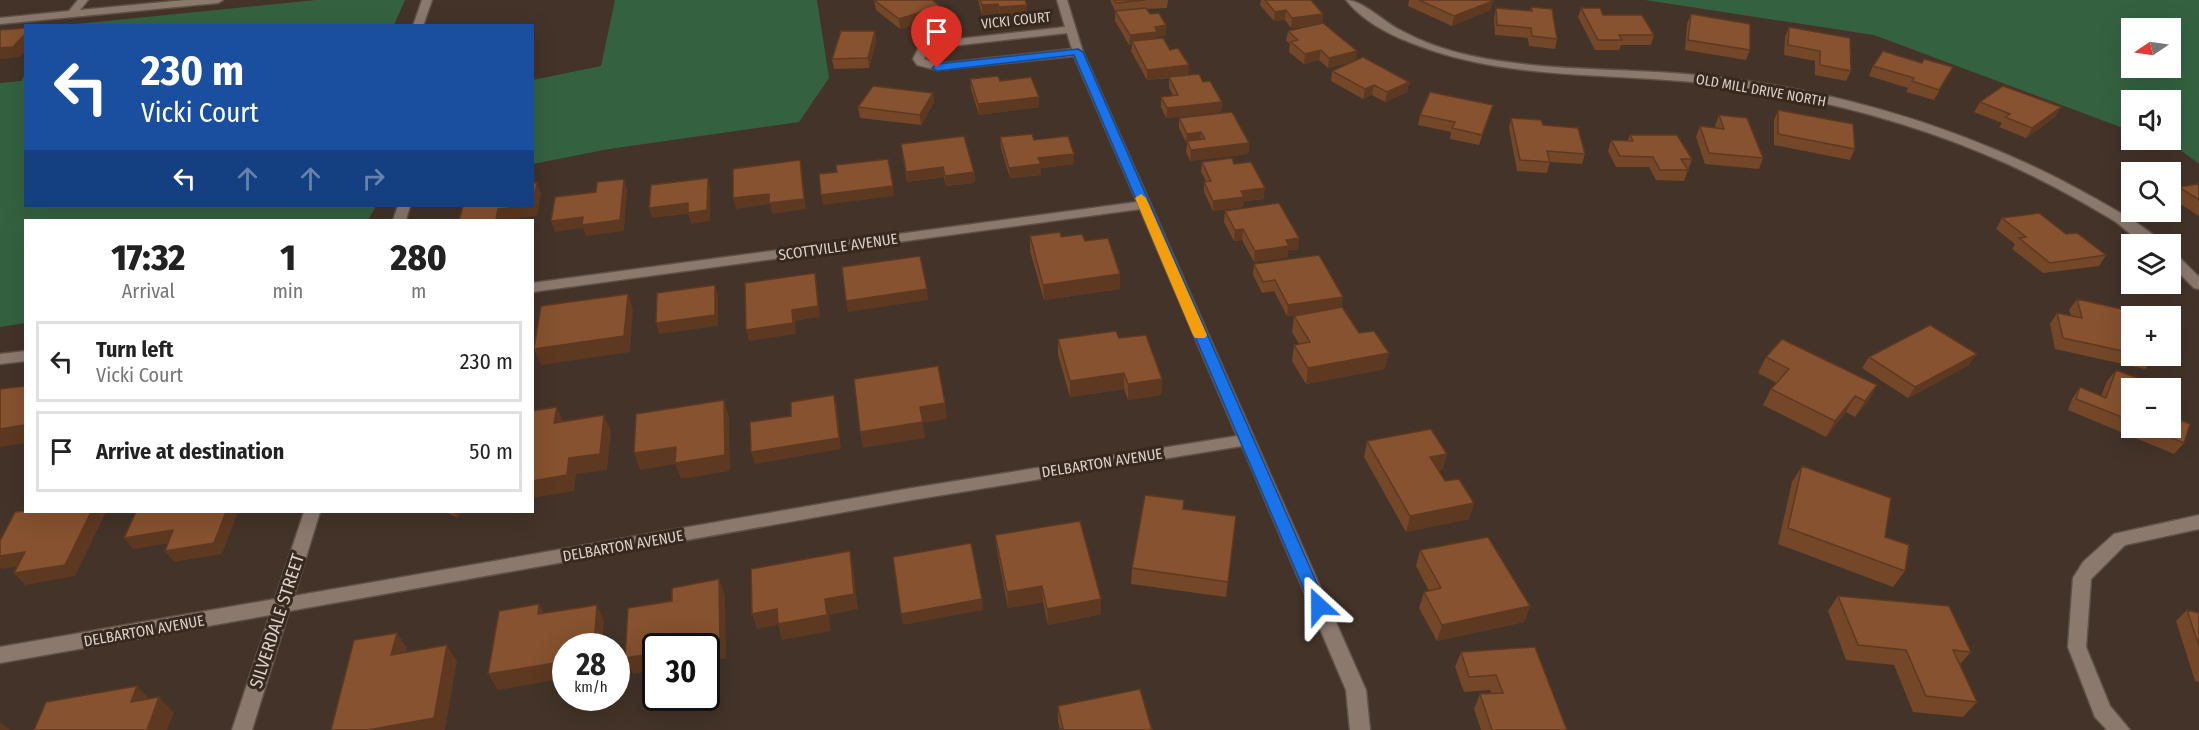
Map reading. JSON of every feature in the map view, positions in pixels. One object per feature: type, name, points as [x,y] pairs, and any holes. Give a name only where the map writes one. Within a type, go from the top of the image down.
[{"type":"street","points":[[71,15],[83,0]]},
{"type":"street","points":[[0,21],[218,0]]},
{"type":"street","points":[[419,24],[427,0]]},
{"type":"street","points":[[1062,0],[1078,52],[1356,690],[1360,730]]},
{"type":"street","name":"OLD MILL DRIVE NORTH","points":[[1352,0],[1369,15],[1396,32],[1437,50],[1482,63],[1541,71],[1705,79],[1813,97],[1906,122],[1997,156],[2058,184],[2141,234]]},
{"type":"street","name":"VICKI COURT","points":[[1071,29],[931,45],[923,49],[918,59],[921,63],[937,68],[1078,52]]},
{"type":"street","name":"SCOTTVILLE AVENUE","points":[[534,288],[1144,205]]},
{"type":"street","points":[[2181,267],[2199,285]]},
{"type":"street","points":[[0,359],[24,356]]},
{"type":"street","name":"DELBARTON AVENUE","points":[[0,655],[281,608],[912,494],[1246,440]]},
{"type":"street","name":"SILVERDALE STREET","points":[[242,730],[312,513]]},
{"type":"street","points":[[2120,730],[2102,711],[2077,647],[2082,578],[2089,567],[2120,539],[2199,522]]},
{"type":"green space","points":[[316,0],[405,0],[394,24],[76,24]]},
{"type":"green space","points":[[615,0],[817,0],[829,78],[799,122],[609,149],[534,164],[534,80],[601,66]]},
{"type":"green space","points":[[1645,0],[2199,0],[2199,164],[2180,150],[2181,90],[2121,90],[2121,127],[1874,35]]},
{"type":"green space","points":[[24,76],[24,207],[375,207],[369,219],[24,219],[24,323],[0,327],[0,83],[21,81]]},
{"type":"building","points":[[874,0],[932,0],[940,6],[899,19]]},
{"type":"building","points":[[980,0],[1025,0],[1027,5],[999,7],[998,4],[982,5]]},
{"type":"building","points":[[1114,0],[1145,0],[1116,3]]},
{"type":"building","points":[[1265,0],[1311,0],[1323,14],[1292,18],[1286,10],[1275,12]]},
{"type":"building","points":[[1419,0],[1491,0],[1493,1],[1454,16]]},
{"type":"building","points":[[1531,7],[1552,9],[1557,39],[1532,36],[1531,28],[1497,25],[1496,8],[1532,11]]},
{"type":"building","points":[[1146,8],[1150,14],[1159,13],[1166,25],[1155,27],[1157,32],[1130,35],[1115,11]]},
{"type":"building","points":[[1581,8],[1600,8],[1603,15],[1642,15],[1654,35],[1619,35],[1622,40],[1598,40]]},
{"type":"building","points":[[1691,14],[1750,24],[1750,50],[1688,40]]},
{"type":"building","points":[[1323,23],[1357,51],[1329,58],[1321,50],[1305,54],[1291,42],[1298,40],[1288,31]]},
{"type":"building","points":[[1789,27],[1850,38],[1851,71],[1820,65],[1820,51],[1788,45]]},
{"type":"building","points":[[24,28],[24,35],[13,47],[0,48],[0,30]]},
{"type":"building","points":[[841,31],[875,31],[868,58],[832,59]]},
{"type":"building","points":[[1163,38],[1170,50],[1178,48],[1189,65],[1147,70],[1132,41]]},
{"type":"building","points":[[1883,51],[1922,63],[1924,59],[1953,67],[1939,90],[1912,81],[1914,78],[1873,66]]},
{"type":"building","points":[[1363,57],[1409,82],[1387,92],[1374,85],[1365,89],[1332,71]]},
{"type":"building","points":[[1199,74],[1203,82],[1210,81],[1222,102],[1167,108],[1161,97],[1178,95],[1169,77]]},
{"type":"building","points":[[998,76],[1000,81],[1031,77],[1039,97],[978,104],[970,79]]},
{"type":"building","points":[[873,86],[933,93],[920,115],[858,107]]},
{"type":"building","points":[[2003,86],[2061,107],[2032,128],[2005,117],[2010,114],[1980,102]]},
{"type":"building","points":[[1430,92],[1493,105],[1482,135],[1452,128],[1455,122],[1420,115]]},
{"type":"building","points":[[1778,110],[1853,124],[1855,149],[1778,134]]},
{"type":"building","points":[[1232,112],[1249,143],[1191,150],[1187,141],[1205,139],[1201,132],[1187,134],[1179,118]]},
{"type":"building","points":[[1719,115],[1747,118],[1763,158],[1709,153],[1700,126],[1724,129]]},
{"type":"building","points":[[1511,118],[1541,120],[1543,125],[1578,128],[1585,154],[1547,151],[1550,162],[1520,160]]},
{"type":"building","points":[[1032,134],[1034,140],[1068,136],[1074,154],[1038,158],[1041,164],[1009,168],[1000,137]]},
{"type":"building","points":[[1630,135],[1677,135],[1692,159],[1681,159],[1688,170],[1660,170],[1653,157],[1620,156],[1611,140],[1633,141]]},
{"type":"building","points":[[964,136],[974,172],[945,176],[943,167],[906,172],[901,144]]},
{"type":"building","points":[[1232,158],[1234,164],[1251,162],[1265,188],[1241,191],[1244,197],[1213,201],[1204,182],[1211,181],[1202,162]]},
{"type":"building","points":[[888,159],[893,186],[821,195],[819,174],[837,172],[836,165]]},
{"type":"building","points":[[800,160],[804,199],[769,203],[769,194],[733,198],[733,169]]},
{"type":"building","points":[[708,178],[707,210],[688,213],[688,203],[649,208],[651,185]]},
{"type":"building","points":[[624,179],[620,220],[582,225],[583,217],[551,221],[555,197],[596,192],[597,182]]},
{"type":"building","points":[[2199,184],[2199,200],[2181,188]]},
{"type":"building","points":[[1279,203],[1299,238],[1286,240],[1289,246],[1255,251],[1243,229],[1235,230],[1225,211]]},
{"type":"building","points":[[463,207],[517,207],[498,209],[496,219],[459,219]]},
{"type":"building","points":[[2039,213],[2066,234],[2077,233],[2106,255],[2050,263],[2019,238],[2026,237],[2002,218]]},
{"type":"building","points":[[1060,232],[1061,237],[1082,234],[1085,241],[1108,238],[1120,274],[1043,285],[1030,236]]},
{"type":"building","points":[[1319,255],[1343,297],[1288,305],[1275,280],[1263,282],[1254,264]]},
{"type":"building","points":[[920,256],[927,289],[846,301],[842,267]]},
{"type":"building","points":[[815,273],[818,306],[792,310],[793,323],[746,330],[745,283]]},
{"type":"building","points":[[715,285],[715,315],[656,323],[657,293]]},
{"type":"building","points":[[628,294],[624,336],[534,349],[541,306]]},
{"type":"building","points":[[2077,299],[2121,309],[2121,351],[2063,338],[2057,313],[2082,318]]},
{"type":"building","points":[[1342,307],[1359,333],[1374,331],[1389,353],[1308,368],[1294,345],[1310,342],[1294,316]]},
{"type":"building","points":[[1930,325],[1977,354],[1915,387],[1869,357]]},
{"type":"building","points":[[1116,331],[1119,338],[1146,335],[1162,379],[1128,384],[1124,373],[1070,381],[1058,339]]},
{"type":"building","points":[[1782,339],[1877,385],[1865,401],[1855,396],[1835,421],[1771,389],[1789,369],[1766,357]]},
{"type":"building","points":[[938,366],[945,403],[920,407],[923,422],[860,432],[854,379]]},
{"type":"building","points":[[2116,370],[2137,378],[2121,378],[2121,417],[2076,399],[2080,387],[2106,398]]},
{"type":"building","points":[[24,386],[24,425],[0,429],[0,389]]},
{"type":"building","points":[[834,395],[839,438],[751,452],[750,422],[791,416],[791,402]]},
{"type":"building","points":[[724,400],[725,455],[675,463],[676,447],[634,453],[636,414]]},
{"type":"building","points":[[557,407],[554,423],[604,415],[600,454],[569,458],[567,475],[534,481],[534,411]]},
{"type":"building","points":[[2181,420],[2190,424],[2184,443],[2171,438],[2181,438]]},
{"type":"building","points":[[1431,429],[1447,454],[1430,457],[1445,481],[1459,479],[1474,503],[1410,516],[1367,441]]},
{"type":"building","points":[[1802,466],[1891,498],[1885,537],[1909,545],[1905,571],[1788,528]]},
{"type":"building","points":[[1145,495],[1184,500],[1183,509],[1236,516],[1228,582],[1132,568]]},
{"type":"building","points":[[15,512],[91,513],[65,565],[14,573],[25,552],[0,556],[0,541]]},
{"type":"building","points":[[136,513],[226,513],[214,543],[165,551],[173,530],[124,538]]},
{"type":"building","points":[[1080,521],[1101,599],[1047,609],[1042,586],[1007,592],[995,535]]},
{"type":"building","points":[[1488,537],[1530,606],[1442,625],[1424,592],[1441,588],[1420,550]]},
{"type":"building","points":[[971,543],[982,599],[901,614],[893,557]]},
{"type":"building","points":[[850,551],[854,594],[825,599],[827,615],[778,624],[777,609],[752,614],[751,569]]},
{"type":"building","points":[[719,579],[720,633],[642,633],[642,655],[630,657],[630,633],[626,633],[628,608],[672,601],[672,588]]},
{"type":"building","points":[[1838,596],[1949,606],[1971,652],[1953,650],[1977,702],[1926,696],[1906,650],[1858,645]]},
{"type":"building","points":[[539,604],[538,614],[597,605],[595,633],[552,633],[552,663],[488,674],[499,611]]},
{"type":"building","points":[[2187,610],[2199,613],[2199,646]]},
{"type":"building","points":[[397,633],[391,655],[447,645],[434,718],[368,730],[331,730],[354,640]]},
{"type":"building","points":[[1535,647],[1567,730],[1492,730],[1480,694],[1503,693],[1496,675],[1469,677],[1461,652]]},
{"type":"building","points":[[137,686],[131,702],[159,697],[147,730],[34,730],[46,702]]},
{"type":"building","points":[[1140,689],[1152,730],[1058,730],[1063,729],[1058,706]]},
{"type":"slow traffic","points":[[1141,198],[1200,335]]},
{"type":"route","points":[[937,68],[1078,52],[1319,606]]}]
